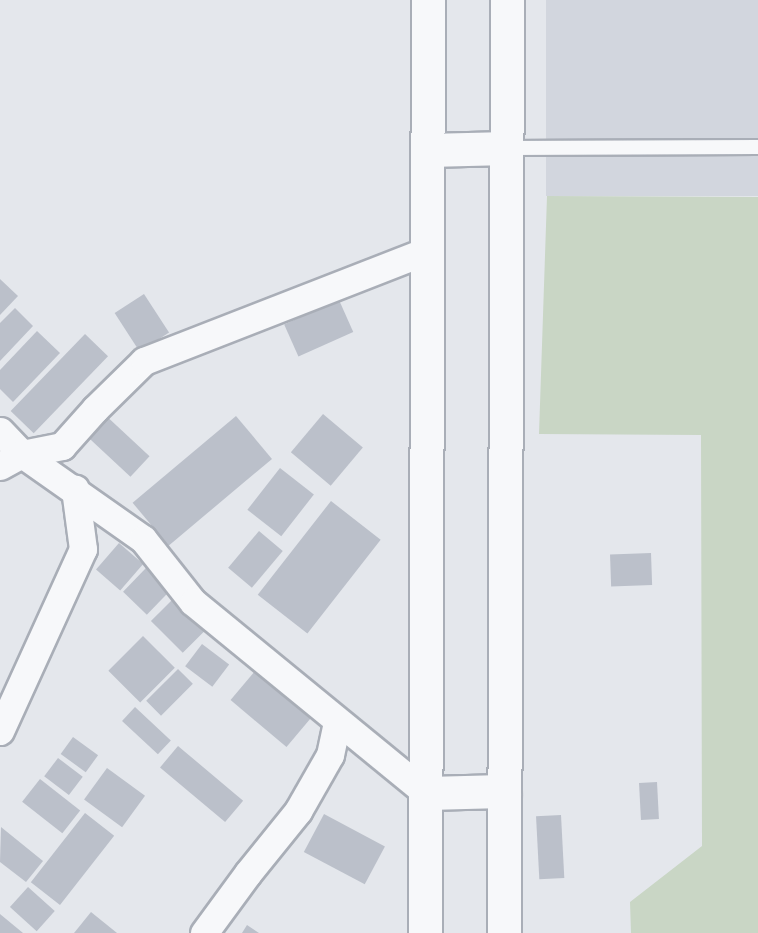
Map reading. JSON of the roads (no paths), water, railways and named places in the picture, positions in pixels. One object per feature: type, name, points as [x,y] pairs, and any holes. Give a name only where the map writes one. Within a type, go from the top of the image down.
[{"type":"street","points":[[425,933],[428,0]]},
{"type":"street","points":[[504,933],[507,0]]},
{"type":"street","points":[[428,150],[507,148]]},
{"type":"street","points":[[11,460],[62,446],[95,409],[144,361],[426,251]]},
{"type":"street","points":[[0,431],[11,460],[75,489],[143,539],[193,602],[426,793],[504,791]]},
{"type":"street","points":[[0,730],[83,549],[75,489]]},
{"type":"street","points":[[204,933],[298,811],[330,755],[338,722]]},
{"type":"lane","points":[[507,148],[758,147]]}]
